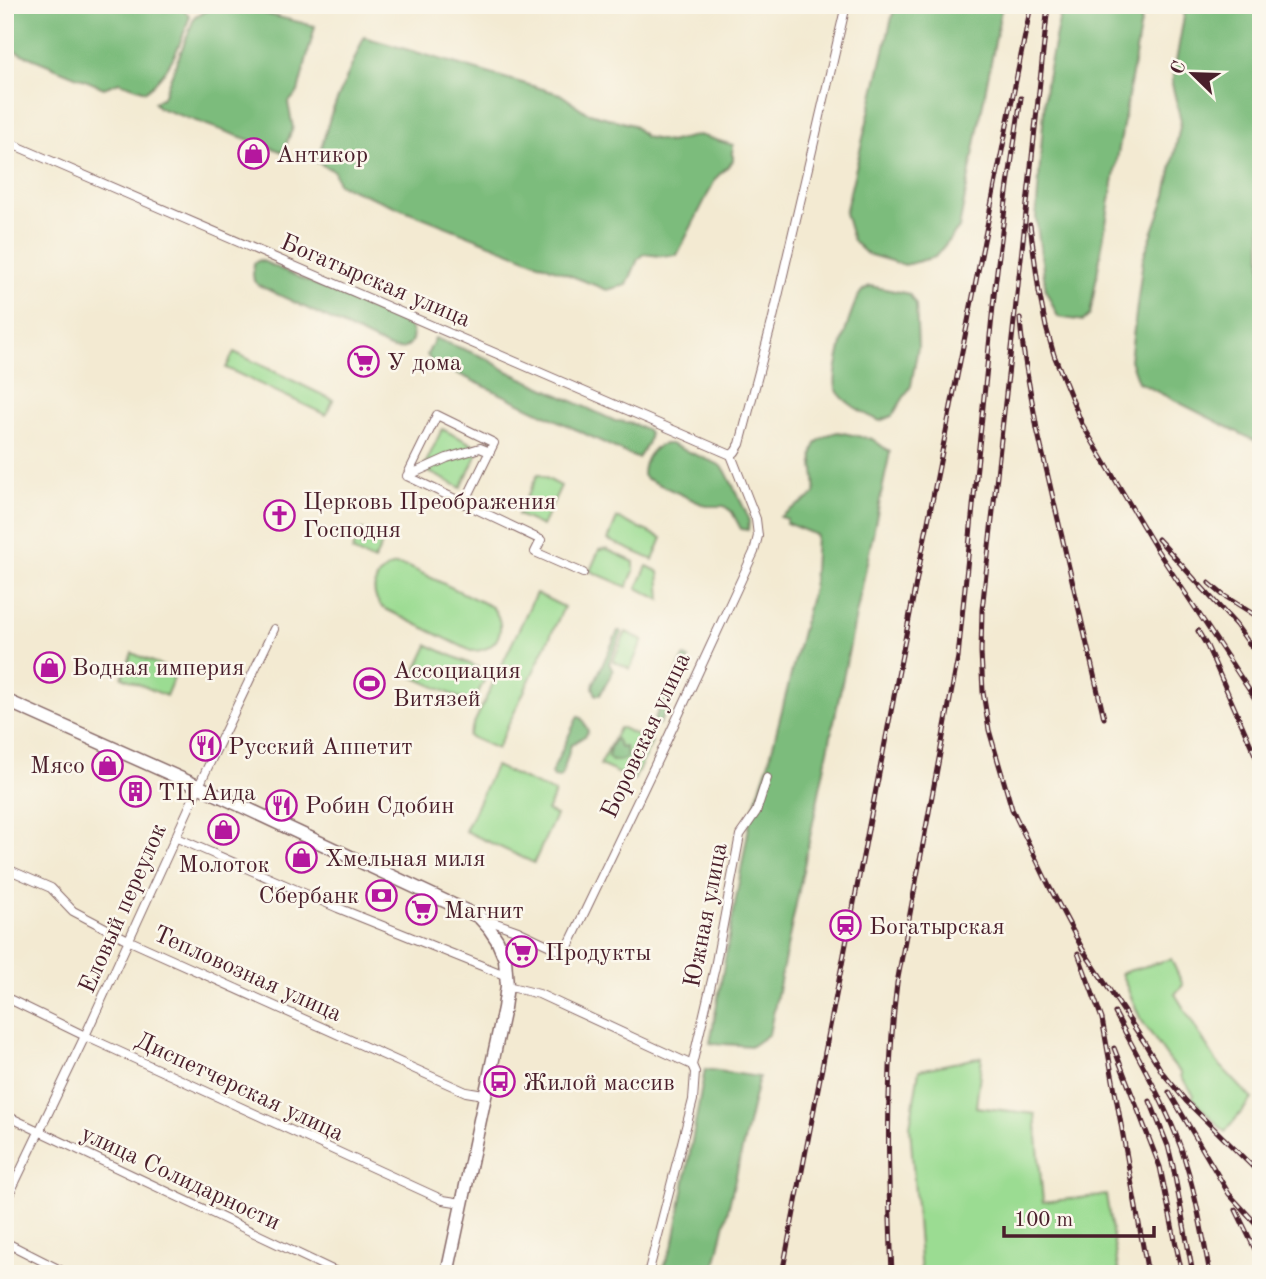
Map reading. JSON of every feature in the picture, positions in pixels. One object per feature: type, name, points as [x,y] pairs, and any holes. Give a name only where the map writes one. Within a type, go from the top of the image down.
[{"type":"street","points":[[731,455],[740,444],[772,322],[846,5]]},
{"type":"street","name":"Богатырская улица","points":[[5,141],[731,455]]},
{"type":"street","points":[[407,476],[437,415],[494,443],[464,504]]},
{"type":"street","points":[[407,476],[447,458],[480,448],[489,452]]},
{"type":"street","name":"Боровская улица","points":[[517,931],[565,953],[754,552],[758,536],[756,519],[731,455]]},
{"type":"street","points":[[407,476],[541,540],[535,552],[583,573]]},
{"type":"street","name":"Еловый переулок","points":[[5,1203],[274,629]]},
{"type":"street","points":[[5,700],[199,786],[479,917],[517,931],[505,959]]},
{"type":"street","name":"Южная улица","points":[[648,1274],[693,1100],[695,1072],[692,1065],[715,967],[740,835],[756,812],[767,778]]},
{"type":"street","points":[[175,837],[539,994],[692,1065]]},
{"type":"street","name":"Тепловозная улица","points":[[5,868],[51,888],[73,911],[130,941],[466,1092],[485,1096]]},
{"type":"street","points":[[447,1274],[504,1008],[507,981],[505,959],[497,940],[479,917]]},
{"type":"street","name":"Диспетчерская улица","points":[[5,998],[443,1200],[462,1203]]},
{"type":"street","name":"улица Солидарности","points":[[5,1115],[341,1274]]},
{"type":"street","points":[[5,1242],[68,1274]]},
{"type":"green space","points":[[5,5],[178,5],[190,16],[168,66],[146,91],[119,82],[104,88],[5,47]]},
{"type":"green space","points":[[219,5],[229,5],[315,26],[298,92],[288,103],[293,128],[283,152],[159,108],[154,102],[163,97],[195,16]]},
{"type":"green space","points":[[895,5],[1002,5],[959,228],[935,257],[905,265],[867,254],[853,241],[845,213]]},
{"type":"green space","points":[[1062,5],[1144,5],[1090,315],[1083,321],[1058,317],[1046,291],[1036,218],[1046,83]]},
{"type":"green space","points":[[1186,5],[1261,5],[1261,444],[1138,382],[1130,360],[1143,259],[1166,195],[1181,121],[1172,84]]},
{"type":"green space","points":[[364,37],[560,94],[586,112],[633,125],[645,137],[669,142],[699,135],[733,145],[733,161],[716,178],[677,255],[644,254],[638,259],[627,285],[607,290],[338,184],[334,171],[317,162],[331,114]]},
{"type":"green space","points":[[260,260],[409,326],[413,336],[410,344],[402,349],[390,348],[258,285],[253,275],[254,263]]},
{"type":"green space","points":[[870,286],[909,294],[916,305],[918,347],[911,386],[892,416],[880,421],[849,403],[839,393],[835,380],[842,342],[851,315],[859,295]]},
{"type":"green space","points":[[435,338],[486,358],[507,371],[615,421],[645,429],[649,434],[646,445],[638,458],[634,457],[431,361],[427,355]]},
{"type":"green space","points":[[234,352],[333,400],[326,415],[226,368]]},
{"type":"green space","points":[[442,429],[480,448],[461,488],[423,469]]},
{"type":"green space","points":[[838,432],[872,439],[890,452],[769,1034],[752,1046],[710,1043],[751,815],[769,761],[813,588],[816,535],[786,523],[787,519],[780,517],[815,494],[814,449],[825,436]]},
{"type":"green space","points":[[665,444],[718,464],[725,470],[745,510],[749,521],[748,530],[741,529],[732,512],[724,506],[706,506],[645,478],[643,470],[646,460],[656,448]]},
{"type":"green space","points":[[538,474],[561,486],[542,526],[518,515]]},
{"type":"green space","points":[[617,518],[662,538],[653,560],[608,540]]},
{"type":"green space","points":[[361,530],[384,540],[374,561],[352,551]]},
{"type":"green space","points":[[606,549],[634,562],[634,571],[627,587],[590,571],[599,550]]},
{"type":"green space","points":[[396,565],[409,567],[492,607],[500,622],[498,637],[494,643],[471,651],[383,608],[375,595],[376,582],[383,572]]},
{"type":"green space","points":[[647,566],[659,572],[661,600],[637,588]]},
{"type":"green space","points":[[536,593],[564,607],[497,749],[468,736]]},
{"type":"green space","points":[[618,631],[622,633],[609,663],[613,671],[600,695],[596,695],[594,683]]},
{"type":"green space","points":[[626,632],[643,640],[630,669],[613,661]]},
{"type":"green space","points":[[428,645],[488,672],[473,704],[413,677]]},
{"type":"green space","points":[[132,653],[176,672],[166,696],[122,677]]},
{"type":"green space","points":[[684,657],[689,659],[688,662],[660,723],[656,725],[654,721],[657,713]]},
{"type":"green space","points":[[578,716],[588,731],[571,745],[560,778],[554,777],[552,771]]},
{"type":"green space","points":[[619,728],[652,742],[634,780],[600,765]]},
{"type":"green space","points":[[616,739],[621,748],[625,747],[627,755],[622,760],[612,761],[608,757]]},
{"type":"green space","points":[[495,766],[555,793],[547,811],[556,815],[534,863],[465,831]]},
{"type":"green space","points":[[1171,959],[1183,985],[1175,994],[1216,1061],[1252,1099],[1225,1132],[1192,1098],[1194,1095],[1182,1074],[1140,1018],[1121,973]]},
{"type":"green space","points":[[982,1057],[976,1107],[1035,1114],[1043,1202],[1106,1195],[1119,1274],[921,1274],[910,1126],[919,1070]]},
{"type":"green space","points":[[705,1069],[759,1077],[713,1274],[660,1274],[674,1242]]},
{"type":"railway","points":[[782,1274],[1031,5]]},
{"type":"railway","points":[[1030,176],[1048,5]]},
{"type":"railway","points":[[892,1274],[889,1092],[893,1019],[897,983],[958,657],[995,286],[1021,98]]},
{"type":"railway","points":[[1031,168],[982,610],[983,692],[989,730],[1012,809],[1083,950],[1162,1072],[1186,1101],[1261,1175]]},
{"type":"railway","points":[[1030,225],[1046,327],[1054,355],[1082,424],[1157,550],[1261,708]]},
{"type":"railway","points":[[1020,318],[1037,429],[1104,718]]},
{"type":"railway","points":[[1158,539],[1236,625],[1261,660]]},
{"type":"railway","points":[[1209,583],[1261,619]]},
{"type":"railway","points":[[1198,631],[1261,768]]},
{"type":"railway","points":[[1078,953],[1102,1019],[1148,1274]]},
{"type":"railway","points":[[1115,1013],[1159,1096],[1181,1148],[1194,1195],[1210,1274]]},
{"type":"railway","points":[[1114,1048],[1160,1167],[1182,1274]]},
{"type":"railway","points":[[1169,1092],[1229,1194],[1261,1229]]},
{"type":"railway","points":[[1150,1101],[1173,1166],[1193,1274]]},
{"type":"railway","points":[[1236,1210],[1261,1262]]},
{"type":"place","name":"Антикор","points":[[253,154]]},
{"type":"place","name":"У дома","points":[[364,362]]},
{"type":"place","name":"Церковь Преображения Господня","points":[[280,515]]},
{"type":"place","name":"Водная империя","points":[[49,667]]},
{"type":"place","name":"Ассоциация Витязей","points":[[370,684]]},
{"type":"place","name":"Русский Аппетит","points":[[205,746]]},
{"type":"place","name":"Мясо","points":[[108,765]]},
{"type":"place","name":"ТЦ Аида","points":[[135,792]]},
{"type":"place","name":"Робин Сдобин","points":[[282,805]]},
{"type":"place","name":"Молоток","points":[[224,830]]},
{"type":"place","name":"Хмельная миля","points":[[302,858]]},
{"type":"place","name":"Сбербанк","points":[[382,895]]},
{"type":"place","name":"Магнит","points":[[421,910]]},
{"type":"place","name":"Богатырская","points":[[846,926]]},
{"type":"place","name":"Продукты","points":[[522,952]]},
{"type":"place","name":"Жилой массив","points":[[500,1082]]}]
